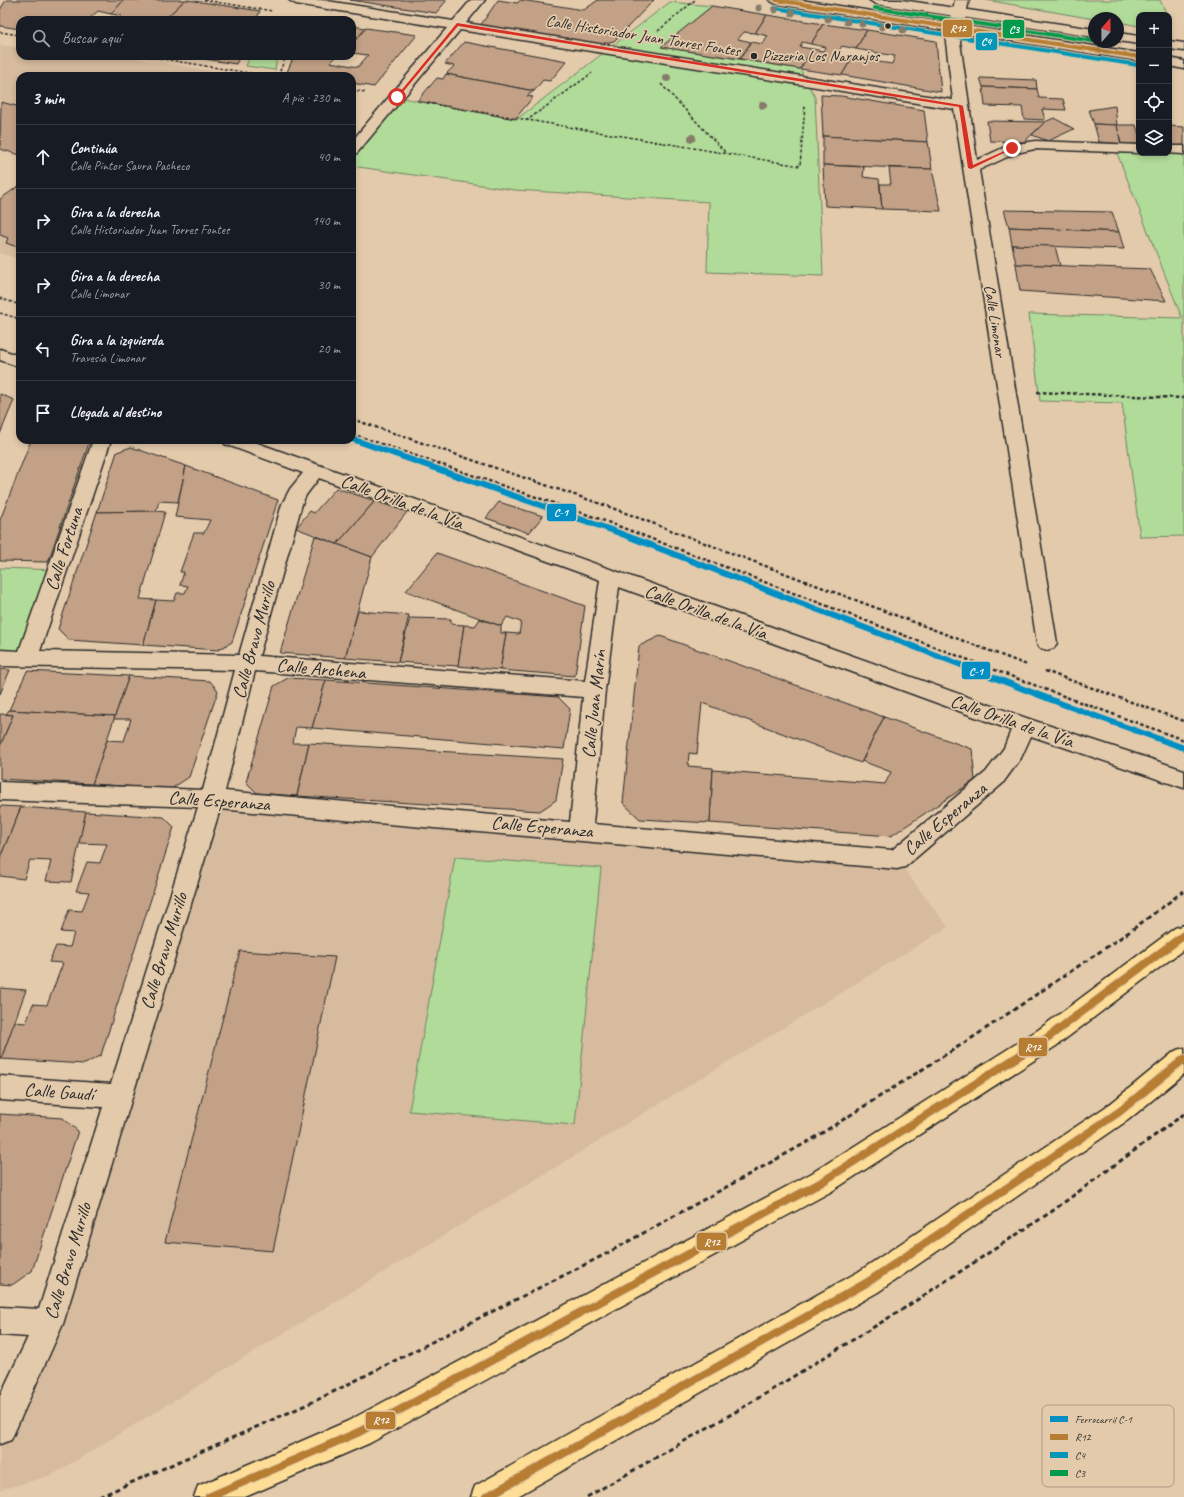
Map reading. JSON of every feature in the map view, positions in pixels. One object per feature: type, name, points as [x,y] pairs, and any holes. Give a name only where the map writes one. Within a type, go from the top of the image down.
[{"type":"main road","points":[[210,1497],[360,1432],[822,1182],[1047,1038],[1184,935]]},
{"type":"main road","points":[[486,1497],[868,1282],[1119,1112],[1184,1059]]},
{"type":"street","name":"Calle Historiador Juan Torres Fontes","points":[[296,0],[961,106]]},
{"type":"street","points":[[356,145],[478,0]]},
{"type":"street","points":[[776,0],[959,14],[1136,56]]},
{"type":"street","points":[[876,0],[959,14],[1088,32]]},
{"type":"street","name":"Calle Limonar","points":[[959,14],[953,42],[961,106],[1047,643]]},
{"type":"street","points":[[1124,38],[1136,40]]},
{"type":"street","points":[[1172,45],[1184,47]]},
{"type":"street","points":[[1172,62],[1184,64]]},
{"type":"street","points":[[971,168],[1012,148],[1035,145],[1136,149]]},
{"type":"street","points":[[1172,150],[1184,150]]},
{"type":"street","points":[[0,354],[16,360]]},
{"type":"street","name":"Calle Fortuna","points":[[27,659],[101,444]]},
{"type":"street","name":"Calle Orilla de la Vía","points":[[242,444],[610,578],[1024,726],[1184,780]]},
{"type":"street","name":"Calle Bravo Murillo","points":[[0,1429],[49,1324],[212,799],[247,663],[292,504],[297,493],[315,470]]},
{"type":"street","name":"Calle Juan Marín","points":[[581,831],[594,690],[610,578]]},
{"type":"street","name":"Calle Archena","points":[[0,658],[247,663],[594,690]]},
{"type":"street","name":"Calle Esperanza","points":[[0,791],[212,799],[897,860],[994,778],[1013,752],[1024,726]]},
{"type":"street","name":"Calle Gaudí","points":[[0,1088],[119,1096]]},
{"type":"street","points":[[0,1320],[49,1324]]},
{"type":"path","points":[[204,0],[273,11]]},
{"type":"path","points":[[0,32],[16,35]]},
{"type":"path","points":[[632,53],[726,154]]},
{"type":"path","points":[[169,60],[243,72]]},
{"type":"path","points":[[280,72],[284,60]]},
{"type":"path","points":[[397,97],[526,121],[800,166],[807,81]]},
{"type":"path","points":[[0,298],[16,304]]},
{"type":"path","points":[[0,312],[16,318]]},
{"type":"path","points":[[1007,391],[1184,398]]},
{"type":"path","points":[[356,419],[614,508],[1030,666]]},
{"type":"path","points":[[356,435],[604,521],[1055,693],[1184,740]]},
{"type":"path","points":[[1043,671],[1184,721]]},
{"type":"path","points":[[99,1497],[318,1400],[602,1256],[811,1140],[981,1032],[1130,932],[1184,891]]},
{"type":"path","points":[[587,1497],[742,1408],[903,1309],[1051,1212],[1184,1114]]},
{"type":"shaded area","points":[[0,45],[16,47],[16,60],[145,60],[218,72],[16,72],[16,154],[0,149]]},
{"type":"shaded area","points":[[16,188],[16,258],[0,253],[0,199]]},
{"type":"shaded area","points":[[212,799],[897,860],[948,927],[52,1475],[0,1490],[0,1429]]},
{"type":"green space","points":[[986,0],[1160,0],[1166,12],[1136,12],[1136,25],[1124,23],[1124,12],[1088,12],[1088,18]]},
{"type":"green space","points":[[670,2],[712,6],[662,47],[800,69],[815,97],[823,276],[707,272],[709,202],[515,190],[356,167],[356,145],[397,97],[517,119]]},
{"type":"green space","points":[[248,60],[276,60],[275,70],[246,66]]},
{"type":"green space","points":[[1115,148],[1136,151],[1136,156],[1172,156],[1172,151],[1184,150],[1184,536],[1140,537],[1122,403],[1040,401],[1029,314],[1182,318]]},
{"type":"green space","points":[[0,568],[57,570],[27,659],[0,658]]},
{"type":"green space","points":[[455,857],[601,868],[575,1125],[409,1111]]},
{"type":"building","points":[[6,0],[124,0],[111,14],[98,11],[92,16],[16,16],[16,28],[0,26],[0,10]]},
{"type":"building","points":[[124,0],[185,0],[168,16],[122,16],[111,14]]},
{"type":"building","points":[[185,0],[260,11],[258,16],[168,16]]},
{"type":"building","points":[[350,0],[447,0],[436,13]]},
{"type":"building","points":[[498,0],[517,3],[521,0],[584,10],[598,0],[654,0],[614,41],[600,44],[480,26]]},
{"type":"building","points":[[712,6],[767,15],[755,33],[744,32],[738,39],[751,42],[740,59],[661,47]]},
{"type":"building","points":[[767,15],[823,24],[811,44],[802,42],[800,47],[812,49],[800,69],[740,59],[751,42],[763,44],[768,36],[755,33]]},
{"type":"building","points":[[823,24],[867,30],[856,49],[842,46],[836,55],[852,58],[842,75],[800,69],[812,49],[823,51],[826,47],[811,44]]},
{"type":"building","points":[[356,27],[366,28],[356,39]]},
{"type":"building","points":[[366,28],[417,35],[374,87],[356,84],[356,72],[287,72],[292,60],[332,60],[330,62],[358,67],[368,55],[356,54],[356,39]]},
{"type":"building","points":[[867,30],[936,41],[941,92],[842,75],[852,58],[892,64],[895,56],[856,49]]},
{"type":"building","points":[[464,42],[567,61],[550,81],[543,80],[534,91],[446,74],[454,66],[445,64]]},
{"type":"building","points":[[211,60],[238,60],[236,64]]},
{"type":"building","points":[[446,74],[534,91],[527,96],[533,97],[515,119],[417,101],[437,78],[443,79]]},
{"type":"building","points":[[980,78],[1036,80],[1037,89],[983,87]]},
{"type":"building","points":[[983,87],[1037,89],[1039,98],[1063,99],[1066,110],[1042,109],[1045,120],[1024,119],[1022,107],[985,106]]},
{"type":"building","points":[[821,95],[841,96],[924,110],[928,142],[823,136]]},
{"type":"building","points":[[1,102],[16,106],[16,154],[0,149]]},
{"type":"building","points":[[1115,106],[1117,125],[1094,124],[1089,110]]},
{"type":"building","points":[[1054,118],[1074,129],[1048,141],[1032,135],[1045,122]]},
{"type":"building","points":[[987,121],[1045,122],[1024,142],[990,141]]},
{"type":"building","points":[[1094,124],[1117,125],[1121,144],[1099,142]]},
{"type":"building","points":[[1117,125],[1136,125],[1136,144],[1121,144]]},
{"type":"building","points":[[1172,126],[1184,127],[1184,146],[1172,145]]},
{"type":"building","points":[[823,136],[928,142],[932,169],[823,165]]},
{"type":"building","points":[[823,165],[864,167],[863,177],[879,179],[882,209],[825,206]]},
{"type":"building","points":[[889,168],[932,169],[941,211],[882,209],[880,184],[891,184]]},
{"type":"building","points":[[16,188],[16,247],[6,243],[8,238],[0,235],[0,199]]},
{"type":"building","points":[[1004,210],[1112,212],[1119,232],[1009,227]]},
{"type":"building","points":[[1009,227],[1119,232],[1124,249],[1012,245]]},
{"type":"building","points":[[1012,245],[1055,246],[1060,266],[1016,264]]},
{"type":"building","points":[[1016,264],[1150,269],[1166,301],[1020,291]]},
{"type":"building","points":[[0,394],[14,400],[0,434]]},
{"type":"building","points":[[29,444],[89,444],[48,562],[0,561],[0,520]]},
{"type":"building","points":[[131,447],[186,466],[178,502],[159,501],[156,511],[97,512],[117,452]]},
{"type":"building","points":[[186,466],[278,500],[232,642],[218,650],[143,645],[156,600],[174,601],[177,593],[185,593],[188,586],[180,585],[184,572],[180,572],[194,533],[204,533],[210,520],[175,517]]},
{"type":"building","points":[[336,488],[375,501],[337,544],[296,528],[310,511],[314,513]]},
{"type":"building","points":[[375,501],[407,512],[372,557],[337,544]]},
{"type":"building","points":[[499,502],[543,516],[529,533],[486,518]]},
{"type":"building","points":[[97,512],[165,512],[140,599],[156,600],[143,645],[69,640],[58,629]]},
{"type":"building","points":[[315,536],[372,557],[345,658],[280,653]]},
{"type":"building","points":[[437,553],[585,606],[575,676],[500,670],[506,633],[519,634],[521,622],[507,617],[501,626],[406,591]]},
{"type":"building","points":[[358,611],[409,615],[398,662],[345,658]]},
{"type":"building","points":[[410,618],[451,619],[451,624],[464,625],[458,666],[398,662]]},
{"type":"building","points":[[480,619],[501,626],[501,633],[506,633],[500,670],[458,666],[464,625],[475,626]]},
{"type":"building","points":[[660,636],[884,717],[861,763],[702,703],[697,754],[689,753],[688,766],[713,768],[710,823],[640,819],[623,803],[639,646]]},
{"type":"building","points":[[0,669],[10,670],[0,694]]},
{"type":"building","points":[[27,671],[129,676],[115,716],[9,710]]},
{"type":"building","points":[[129,676],[210,681],[218,691],[189,777],[171,789],[92,784],[107,740],[124,741],[131,719],[114,719]]},
{"type":"building","points":[[288,678],[326,680],[312,728],[296,727],[293,743],[309,743],[297,796],[257,793],[246,782],[274,686]]},
{"type":"building","points":[[326,680],[558,697],[570,709],[564,749],[312,728]]},
{"type":"building","points":[[9,710],[115,716],[92,784],[0,779],[0,746],[13,715],[6,714]]},
{"type":"building","points":[[0,714],[13,715],[0,746]]},
{"type":"building","points":[[884,717],[972,749],[975,780],[891,836],[710,823],[713,770],[885,784],[891,772],[862,761]]},
{"type":"building","points":[[309,743],[563,759],[556,800],[540,811],[297,796]]},
{"type":"building","points":[[0,806],[21,807],[0,858]]},
{"type":"building","points":[[21,807],[86,812],[71,882],[46,881],[51,861],[30,860],[24,879],[0,876],[0,858]]},
{"type":"building","points":[[86,812],[164,817],[174,827],[101,1055],[85,1064],[1,1059],[14,1022],[26,1023],[33,1004],[47,1005],[63,963],[49,962],[56,946],[70,947],[74,933],[61,932],[69,910],[82,911],[89,892],[76,891],[87,862],[100,863],[107,844],[79,843]]},
{"type":"building","points":[[240,951],[335,957],[273,1251],[165,1242]]},
{"type":"building","points":[[0,988],[26,990],[1,1059],[0,1059]]},
{"type":"building","points":[[0,1114],[63,1118],[78,1131],[32,1271],[12,1285],[0,1284]]},
{"type":"rail line","name":"C-1","points":[[356,440],[614,531],[1065,705],[1184,748]]},
{"type":"transit line","name":"R12","points":[[776,0],[1136,57]]},
{"type":"transit line","name":"C4","points":[[775,8],[1136,65]]},
{"type":"transit line","name":"C3","points":[[875,8],[1088,40]]},
{"type":"transit line","name":"R12","points":[[209,1497],[359,1432],[822,1182],[1047,1038],[1184,935]]},
{"type":"transit line","name":"R12","points":[[486,1497],[868,1282],[1119,1112],[1184,1059]]},
{"type":"place","name":"Pizzeria Los Naranjos","points":[[754,56]]},
{"type":"route","points":[[397,97],[457,25],[961,106],[971,168],[1012,148]]}]
